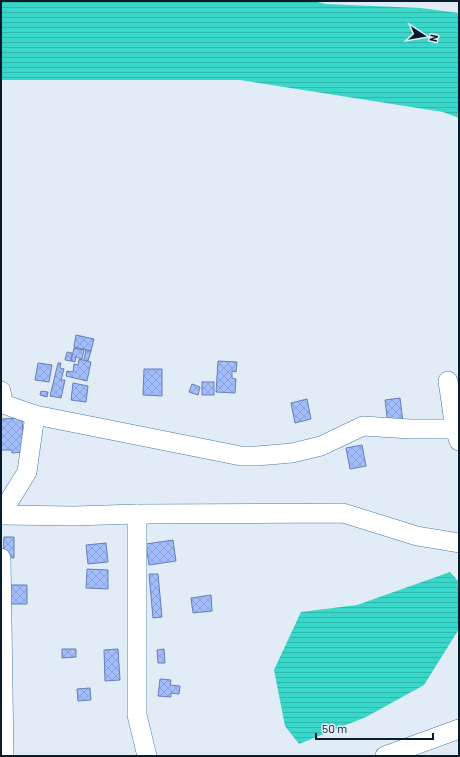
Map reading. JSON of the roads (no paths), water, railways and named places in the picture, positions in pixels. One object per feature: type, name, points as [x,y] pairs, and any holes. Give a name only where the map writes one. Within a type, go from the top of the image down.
[{"type":"street","points":[[1,391],[2,404],[35,415],[242,456],[256,456],[292,453],[321,446],[364,426],[410,429],[457,435],[448,381]]},
{"type":"street","points":[[1,515],[27,472],[35,415]]},
{"type":"street","points":[[1,515],[74,516],[137,514],[343,513],[417,536],[459,543]]},
{"type":"street","points":[[137,514],[137,715],[146,756]]},
{"type":"street","points":[[1,558],[4,756]]},
{"type":"street","points":[[385,756],[459,729]]}]
